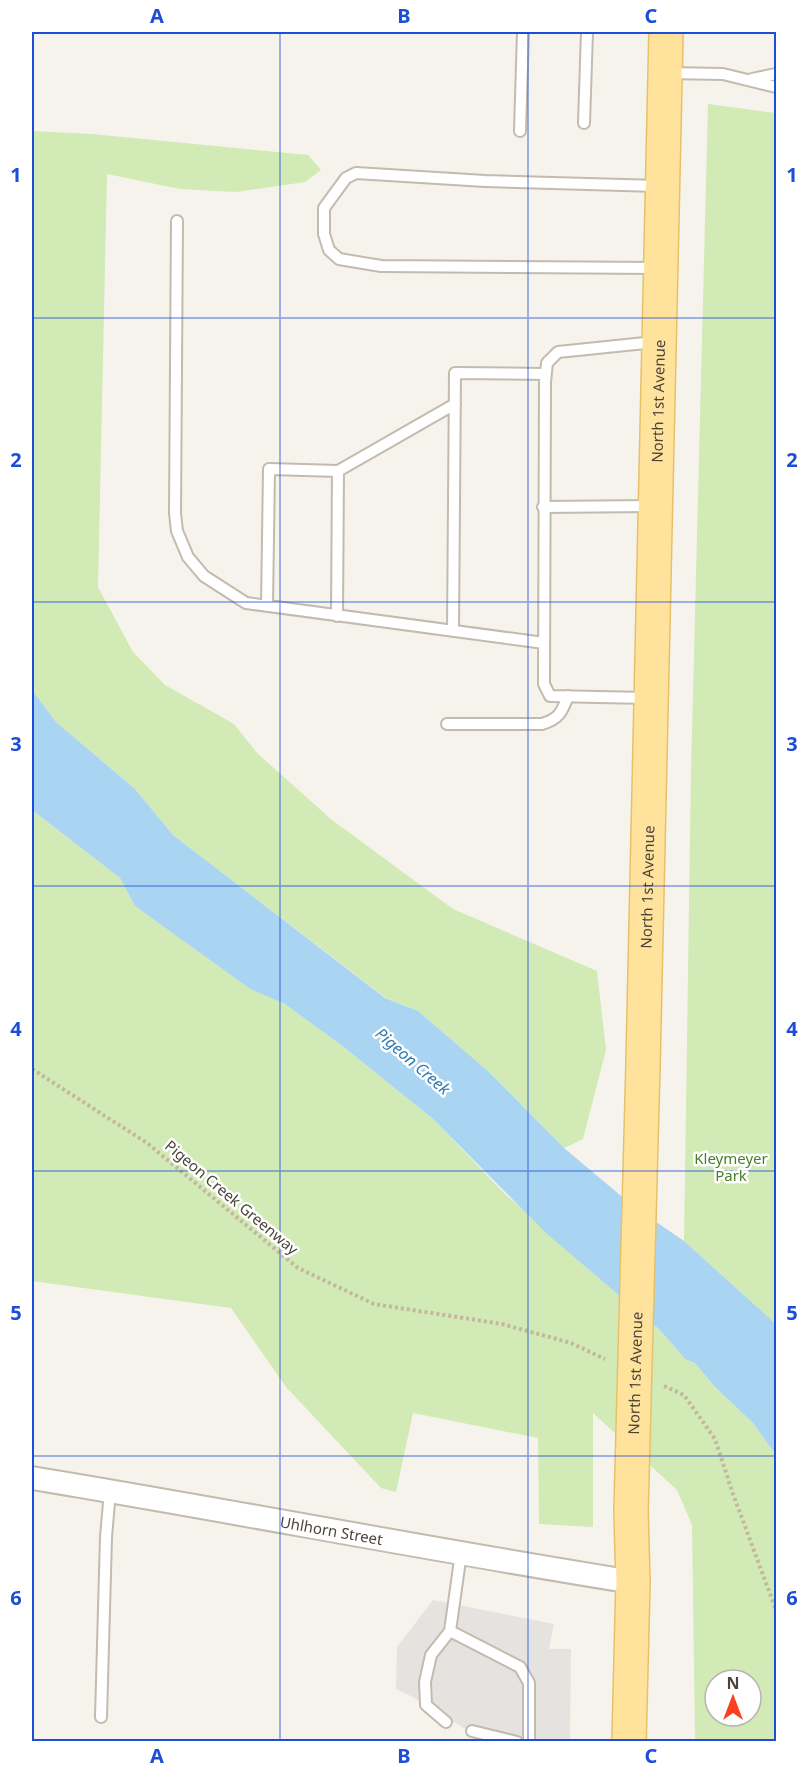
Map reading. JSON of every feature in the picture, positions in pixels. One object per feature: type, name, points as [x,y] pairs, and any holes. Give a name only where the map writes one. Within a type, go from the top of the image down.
[{"type":"main road","name":"North 1st Avenue","points":[[629,1742],[633,1582],[631,1511],[666,32]]},
{"type":"street","name":"Uhlhorn Street","points":[[32,1478],[633,1582]]},
{"type":"lane","points":[[520,131],[523,32]]},
{"type":"lane","points":[[584,123],[587,32]]},
{"type":"lane","points":[[665,73],[723,74],[777,87]]},
{"type":"lane","points":[[748,80],[777,74]]},
{"type":"lane","points":[[660,268],[381,266],[339,260],[329,250],[324,234],[324,208],[346,178],[356,173],[485,181],[662,186]]},
{"type":"lane","points":[[177,221],[175,513],[177,531],[188,557],[204,576],[246,603],[544,643]]},
{"type":"lane","points":[[651,698],[550,696],[544,684],[543,507],[547,363],[558,352],[658,342]]},
{"type":"lane","points":[[453,631],[455,373],[546,374]]},
{"type":"lane","points":[[267,606],[269,469],[338,471],[455,404]]},
{"type":"lane","points":[[337,616],[338,471]]},
{"type":"lane","points":[[543,507],[655,506]]},
{"type":"lane","points":[[447,724],[542,724],[550,722],[562,713],[568,696]]},
{"type":"lane","points":[[101,1717],[106,1537],[110,1491]]},
{"type":"lane","points":[[446,1722],[426,1705],[425,1682],[431,1655],[450,1631],[461,1553]]},
{"type":"lane","points":[[450,1631],[520,1668],[529,1683],[529,1742]]},
{"type":"lane","points":[[471,1731],[517,1742]]},
{"type":"path","name":"Pigeon Creek Greenway","points":[[32,1069],[147,1143],[298,1268],[374,1304],[502,1324],[572,1343],[612,1362]]},
{"type":"path","points":[[664,1386],[684,1395],[715,1439],[733,1494],[777,1610]]},
{"type":"green space","name":"Kleymeyer Park","points":[[708,104],[776,113],[776,1324],[684,1241],[691,771]]},
{"type":"green space","points":[[32,131],[92,134],[308,155],[321,170],[305,182],[236,192],[180,189],[107,174],[98,587],[133,652],[165,685],[234,724],[257,753],[332,820],[453,909],[597,971],[606,1050],[583,1139],[564,1148],[488,1071],[418,1011],[386,998],[173,835],[135,789],[56,722],[32,690]]},
{"type":"green space","points":[[32,810],[120,878],[135,906],[250,989],[285,1004],[345,1048],[433,1119],[504,1193],[660,1330],[685,1359],[695,1363],[714,1386],[753,1423],[776,1455],[776,1741],[695,1741],[692,1525],[677,1490],[593,1413],[593,1527],[539,1524],[538,1438],[413,1413],[396,1492],[381,1488],[286,1387],[231,1308],[32,1281]]},
{"type":"shaded area","points":[[433,1600],[554,1624],[549,1649],[571,1649],[570,1741],[485,1741],[396,1689],[397,1647]]},
{"type":"water","name":"Pigeon Creek","points":[[32,690],[56,722],[135,789],[173,835],[385,998],[418,1011],[488,1071],[564,1148],[633,1206],[684,1241],[776,1324],[776,1455],[753,1423],[714,1386],[695,1363],[685,1359],[660,1330],[546,1233],[433,1119],[345,1048],[285,1004],[250,989],[135,906],[120,878],[32,810]]}]
